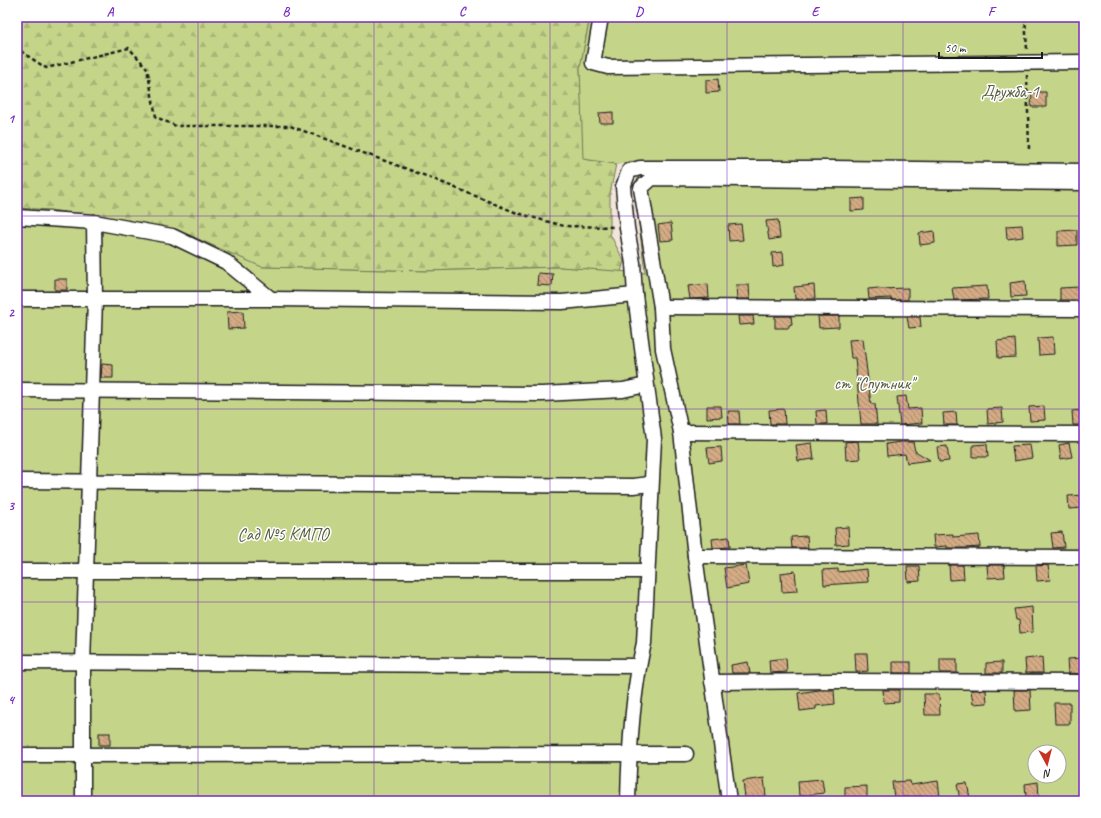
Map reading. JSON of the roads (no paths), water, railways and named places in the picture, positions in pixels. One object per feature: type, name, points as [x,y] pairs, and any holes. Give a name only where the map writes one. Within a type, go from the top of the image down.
[{"type":"street","points":[[601,17],[593,63],[608,67],[1084,62]]},
{"type":"street","points":[[628,801],[629,755],[638,666],[644,643],[650,484],[654,439],[635,296],[634,263],[627,228],[623,188],[629,171],[640,168],[840,168],[1084,171]]},
{"type":"street","points":[[729,801],[695,556],[681,432],[663,349],[661,307],[641,188],[652,178],[1084,183]]},
{"type":"street","points":[[17,217],[94,222],[172,236],[226,262],[271,299]]},
{"type":"street","points":[[83,801],[83,663],[95,299],[94,222]]},
{"type":"street","points":[[17,299],[271,299],[562,302],[635,296]]},
{"type":"street","points":[[661,307],[1084,309]]},
{"type":"street","points":[[17,390],[542,394],[623,390],[646,384]]},
{"type":"street","points":[[681,432],[1084,434]]},
{"type":"street","points":[[17,481],[633,486],[650,484]]},
{"type":"street","points":[[695,556],[1084,557]]},
{"type":"street","points":[[17,571],[646,571]]},
{"type":"street","points":[[17,662],[638,666]]},
{"type":"street","points":[[712,682],[1084,682]]},
{"type":"street","points":[[17,755],[686,754]]},
{"type":"park label","name":"Дружба-1","points":[[1010,91]]},
{"type":"park label","name":"ст \"Спутник\"","points":[[874,383]]},
{"type":"park label","name":"Сад №5 КМПО","points":[[283,534]]}]
